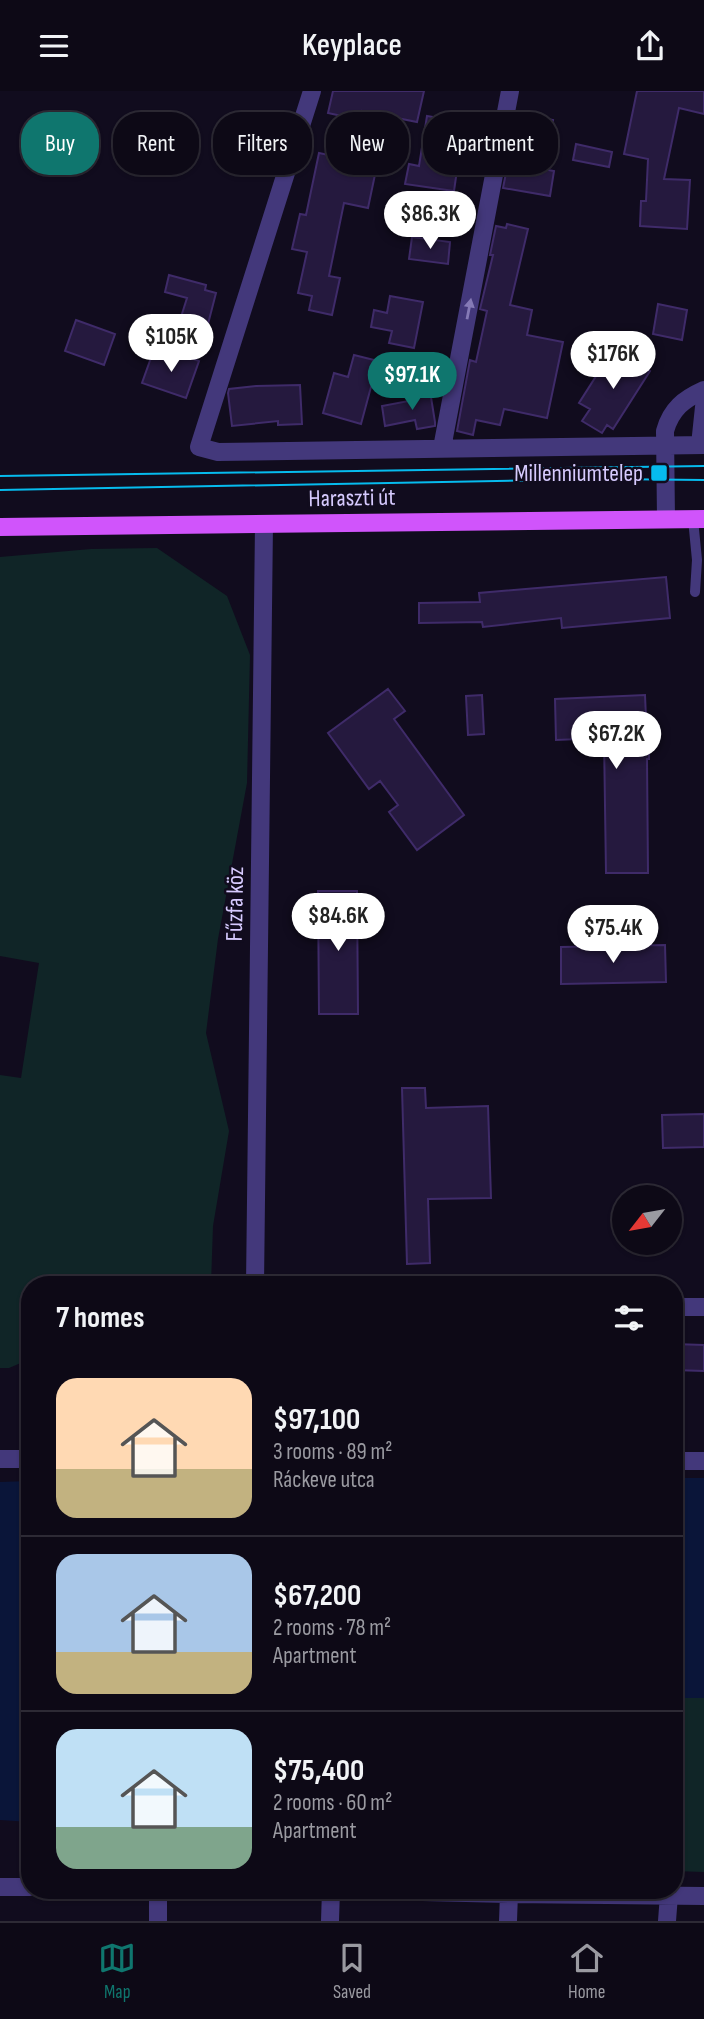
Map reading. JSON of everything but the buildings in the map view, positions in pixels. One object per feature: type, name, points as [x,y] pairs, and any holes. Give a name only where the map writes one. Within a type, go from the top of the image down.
[{"type":"main road","name":"Haraszti út","points":[[0,527],[699,519]]},
{"type":"street","name":"Haraszti út","points":[[312,91],[199,447],[218,452],[702,445]]},
{"type":"street","points":[[442,448],[510,91]]},
{"type":"street","points":[[666,519],[668,421],[687,398],[704,390]]},
{"type":"street","points":[[702,445],[704,407]]},
{"type":"street","name":"Fűzfa köz","points":[[255,1276],[264,524]]},
{"type":"street","points":[[683,1307],[704,1307]]},
{"type":"street","points":[[0,1459],[21,1459]]},
{"type":"street","points":[[683,1461],[704,1461]]},
{"type":"street","points":[[0,1887],[21,1887]]},
{"type":"street","points":[[683,1895],[704,1896]]},
{"type":"street","points":[[158,1899],[158,1921]]},
{"type":"street","points":[[330,1921],[331,1899]]},
{"type":"street","points":[[508,1921],[509,1899]]},
{"type":"street","points":[[667,1921],[669,1899]]},
{"type":"lane","points":[[695,592],[700,560],[699,519]]},
{"type":"green space","points":[[157,548],[227,596],[250,655],[247,783],[218,939],[206,1033],[229,1131],[213,1226],[211,1276],[21,1276],[21,1363],[9,1368],[0,1368],[0,1075],[21,1078],[39,963],[0,956],[0,557],[91,549]]},
{"type":"green space","points":[[683,1698],[704,1698],[704,1872],[683,1871]]},
{"type":"water","points":[[683,1478],[704,1478],[704,1698],[683,1698]]},
{"type":"water","points":[[21,1481],[21,1821],[0,1820],[0,1482]]},
{"type":"tram line","points":[[0,476],[704,466]]},
{"type":"tram line","points":[[0,490],[605,479],[704,480]]},
{"type":"place","name":"Millenniumtelep","points":[[659,473]]}]
